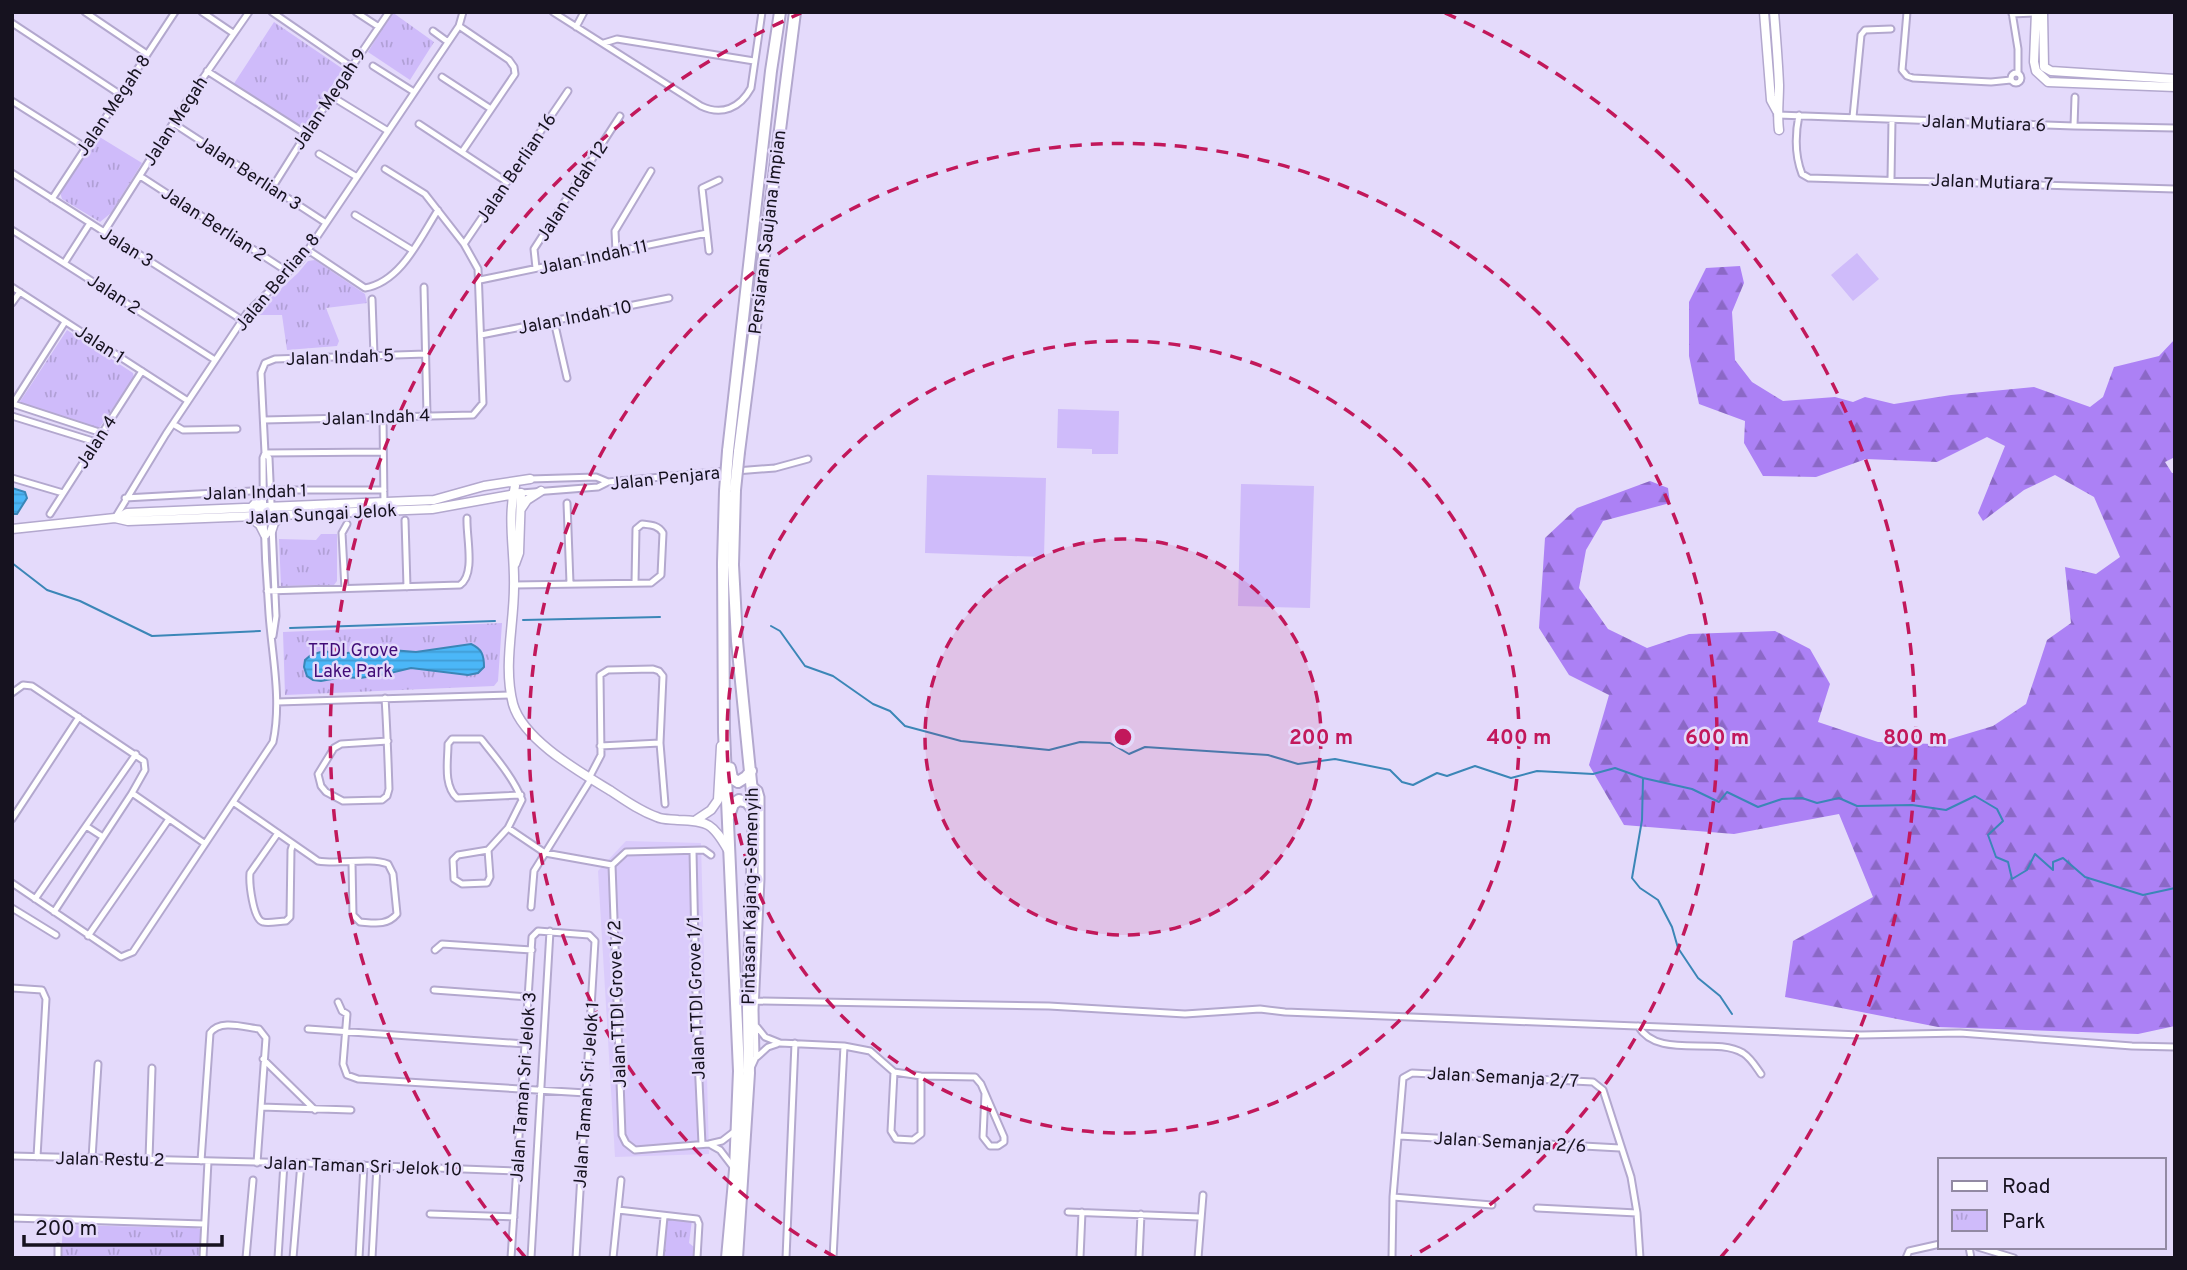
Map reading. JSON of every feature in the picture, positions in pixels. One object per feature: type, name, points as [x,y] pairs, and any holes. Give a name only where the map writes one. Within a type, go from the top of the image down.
[{"type":"highway","name":"Persiaran Saujana Impian","points":[[734,451],[771,71],[780,12]]},
{"type":"highway","name":"Persiaran Saujana Impian","points":[[734,451],[795,12]]},
{"type":"highway","name":"Pintasan Kajang-Semenyih","points":[[726,1258],[735,1170],[739,1071],[723,688],[723,563],[734,451]]},
{"type":"highway","name":"Pintasan Kajang-Semenyih","points":[[730,490],[741,686],[754,812],[748,1009],[749,1073],[737,1258]]},
{"type":"highway","points":[[723,688],[728,715],[732,778],[738,782],[751,771]]},
{"type":"highway","points":[[727,829],[729,812],[739,800],[747,802],[754,812]]},
{"type":"street","points":[[85,12],[147,54]]},
{"type":"street","name":"Jalan Megah 8","points":[[52,199],[175,12]]},
{"type":"street","points":[[202,12],[233,33]]},
{"type":"street","name":"Jalan Megah","points":[[104,232],[248,12]]},
{"type":"street","points":[[272,12],[352,67]]},
{"type":"street","points":[[356,12],[379,27]]},
{"type":"street","name":"Jalan Megah 9","points":[[272,188],[389,12]]},
{"type":"street","name":"Jalan Berlian 8","points":[[117,518],[125,498],[242,320],[308,250],[459,26],[463,12]]},
{"type":"street","points":[[553,12],[644,71],[711,110],[724,111],[743,99],[751,88],[762,12]]},
{"type":"street","points":[[576,27],[584,12]]},
{"type":"street","points":[[1764,12],[1771,100],[1777,113],[1779,130]]},
{"type":"street","points":[[1774,12],[1779,81],[1777,113]]},
{"type":"street","points":[[1907,12],[1902,70],[1906,76],[1913,78],[2020,82],[2012,13],[2043,13],[2045,67],[2051,71],[2175,79]]},
{"type":"street","points":[[2036,13],[2034,62],[2036,71],[2048,82],[2175,88]]},
{"type":"street","points":[[12,23],[121,95]]},
{"type":"street","points":[[459,26],[509,60],[515,74],[462,152]]},
{"type":"street","points":[[1853,117],[1861,35],[1865,30],[1891,29]]},
{"type":"street","points":[[433,31],[448,42]]},
{"type":"street","points":[[604,43],[617,39],[754,61]]},
{"type":"street","points":[[373,66],[414,92]]},
{"type":"street","points":[[207,71],[306,134]]},
{"type":"street","points":[[442,77],[491,109]]},
{"type":"street","name":"Jalan Berlian 16","points":[[464,244],[568,91]]},
{"type":"street","points":[[331,96],[388,131]]},
{"type":"street","points":[[2074,126],[2075,97]]},
{"type":"street","points":[[12,101],[85,147]]},
{"type":"street","name":"Jalan Mutiara 6","points":[[1777,113],[1892,120],[2175,128]]},
{"type":"street","name":"Jalan Mutiara 7","points":[[1797,115],[1796,148],[1799,165],[1802,174],[1809,178],[2175,189]]},
{"type":"street","name":"Jalan Indah 12","points":[[537,268],[534,249],[620,116]]},
{"type":"street","points":[[1891,179],[1892,120]]},
{"type":"street","name":"Jalan Berlian 3","points":[[173,123],[326,223]]},
{"type":"street","points":[[419,124],[507,182]]},
{"type":"street","points":[[319,154],[357,177]]},
{"type":"street","points":[[386,169],[425,194],[464,244],[478,269],[481,335]]},
{"type":"street","points":[[616,252],[615,231],[651,171]]},
{"type":"street","name":"Jalan 3","points":[[12,173],[242,320]]},
{"type":"street","name":"Jalan Berlian 2","points":[[140,176],[288,272]]},
{"type":"street","points":[[709,250],[702,188],[719,180]]},
{"type":"street","points":[[308,250],[365,288],[378,286],[398,271],[438,211]]},
{"type":"street","points":[[355,215],[412,250]]},
{"type":"street","points":[[65,262],[90,223]]},
{"type":"street","name":"Jalan 2","points":[[12,230],[215,360]]},
{"type":"street","name":"Jalan Indah 11","points":[[480,280],[707,233]]},
{"type":"street","points":[[424,286],[427,415]]},
{"type":"street","name":"Jalan 1","points":[[12,287],[188,401]]},
{"type":"street","points":[[12,303],[20,292]]},
{"type":"street","name":"Jalan Indah 10","points":[[481,335],[669,298]]},
{"type":"street","points":[[372,299],[374,355]]},
{"type":"street","points":[[65,321],[13,404],[102,433]]},
{"type":"street","points":[[554,321],[567,378]]},
{"type":"street","name":"Jalan Indah 4","points":[[264,420],[473,415],[483,403],[481,335]]},
{"type":"street","name":"Jalan Indah 5","points":[[264,420],[261,373],[265,363],[275,359],[426,354]]},
{"type":"street","name":"Jalan 4","points":[[50,513],[142,371]]},
{"type":"street","points":[[12,416],[96,442]]},
{"type":"street","points":[[383,417],[384,507]]},
{"type":"street","points":[[12,883],[121,957],[134,952],[273,742],[277,702],[266,493],[269,458],[265,453],[264,420]]},
{"type":"street","points":[[173,424],[183,430],[237,429]]},
{"type":"street","points":[[265,453],[383,452]]},
{"type":"street","name":"Jalan Penjara","points":[[517,491],[598,487],[608,482],[775,468],[808,459]]},
{"type":"street","points":[[494,484],[530,479],[596,477],[608,482]]},
{"type":"street","points":[[12,478],[64,493]]},
{"type":"street","name":"Jalan Sungai Jelok","points":[[117,518],[128,521],[250,517],[269,511],[384,507],[440,509],[517,491],[530,479]]},
{"type":"street","points":[[494,484],[517,491]]},
{"type":"street","name":"Jalan Sungai Jelok","points":[[12,529],[117,518],[127,513],[253,508],[281,516],[384,507],[434,500],[494,484]]},
{"type":"street","name":"Jalan Indah 1","points":[[125,498],[384,490]]},
{"type":"street","points":[[514,567],[519,554],[521,509],[517,491]]},
{"type":"street","points":[[517,491],[512,513],[514,585],[510,655],[514,708],[550,752],[590,779],[660,819],[696,820],[716,830],[728,850]]},
{"type":"street","points":[[521,509],[527,500],[541,491]]},
{"type":"street","points":[[253,508],[266,493]]},
{"type":"street","points":[[266,493],[269,511]]},
{"type":"street","points":[[493,498],[505,501],[512,513]]},
{"type":"street","points":[[567,503],[570,583]]},
{"type":"street","points":[[268,534],[281,516]]},
{"type":"street","points":[[250,517],[268,534]]},
{"type":"street","points":[[271,591],[460,585],[465,582],[469,573],[467,519]]},
{"type":"street","points":[[405,520],[407,587]]},
{"type":"street","points":[[345,589],[342,533],[347,524]]},
{"type":"street","points":[[514,585],[651,583],[661,575],[663,534],[660,528],[653,525],[642,524],[636,529],[635,583]]},
{"type":"street","points":[[531,907],[534,871],[590,779],[601,755],[600,675],[608,670],[653,669],[663,676],[660,743],[665,804]]},
{"type":"street","points":[[12,693],[23,685],[32,686],[144,761],[145,770],[132,793],[54,912]]},
{"type":"street","points":[[277,702],[512,695]]},
{"type":"street","points":[[385,698],[387,741],[389,789],[387,796],[382,800],[343,801],[326,792],[321,786],[317,774],[334,748],[341,744],[387,741]]},
{"type":"street","points":[[12,819],[79,717]]},
{"type":"street","points":[[696,820],[712,810],[718,800],[720,752],[724,732]]},
{"type":"street","points":[[488,850],[490,877],[487,883],[462,884],[454,879],[453,860],[458,855],[488,850],[508,828],[522,800],[521,795],[513,780],[481,739],[452,739],[448,744],[448,782],[450,792],[457,798],[521,795]]},
{"type":"street","points":[[600,746],[660,743]]},
{"type":"street","points":[[35,899],[136,754]]},
{"type":"street","points":[[749,1073],[756,1057],[755,1001],[761,879],[761,811],[759,790],[753,785]]},
{"type":"street","points":[[132,793],[205,844]]},
{"type":"street","points":[[233,802],[318,862],[388,864],[393,874],[397,914],[392,919],[385,923],[360,922],[353,915],[352,863]]},
{"type":"street","points":[[88,936],[169,819]]},
{"type":"street","points":[[86,826],[103,836]]},
{"type":"street","points":[[508,828],[545,853],[612,865],[626,852],[704,850],[710,855]]},
{"type":"street","points":[[278,833],[250,873],[255,914],[259,921],[286,921],[290,917],[290,850],[293,844]]},
{"type":"street","name":"Jalan TTDI Grove 1/1","points":[[693,851],[697,1039],[706,1144]]},
{"type":"street","name":"Jalan TTDI Grove 1/2","points":[[612,865],[622,1135],[626,1143],[635,1150],[706,1144]]},
{"type":"street","points":[[12,908],[56,934]]},
{"type":"street","points":[[435,950],[442,944],[532,950],[532,937],[538,931],[550,931]]},
{"type":"street","name":"Jalan Taman Sri Jelok 1","points":[[550,931],[589,936],[595,941],[576,1258]]},
{"type":"street","name":"Jalan Taman Sri Jelok 3","points":[[531,1258],[550,931]]},
{"type":"street","name":"Jalan Taman Sri Jelok 3","points":[[511,1258],[532,950]]},
{"type":"street","points":[[12,988],[42,990],[46,999],[37,1157]]},
{"type":"street","points":[[434,990],[529,997]]},
{"type":"street","points":[[755,1001],[1049,1006],[1185,1014],[1260,1009],[1285,1013],[1861,1035],[1961,1033],[2175,1047]]},
{"type":"street","points":[[338,1002],[342,1011],[347,1014],[343,1064],[347,1075],[358,1079],[586,1093]]},
{"type":"street","points":[[203,1258],[209,1032],[219,1024],[259,1028],[266,1038],[257,1163]]},
{"type":"street","points":[[755,1025],[765,1037],[780,1043]]},
{"type":"street","points":[[1638,1026],[1645,1036],[1658,1043],[1738,1051],[1750,1059],[1761,1074]]},
{"type":"street","points":[[308,1029],[526,1044]]},
{"type":"street","points":[[756,1057],[768,1047],[780,1043],[844,1045],[874,1054],[894,1072],[921,1076],[975,1077],[981,1084],[985,1093],[1004,1137],[1002,1144],[998,1146],[990,1146],[984,1137],[985,1093]]},
{"type":"street","points":[[786,1258],[795,1043]]},
{"type":"street","points":[[833,1258],[844,1045]]},
{"type":"street","points":[[263,1059],[315,1110]]},
{"type":"street","points":[[92,1158],[98,1064]]},
{"type":"street","points":[[149,1159],[152,1068]]},
{"type":"street","points":[[894,1072],[891,1131],[896,1139],[913,1140],[921,1134],[921,1076]]},
{"type":"street","name":"Jalan Semanja 2/7","points":[[1399,1136],[1403,1079],[1412,1073],[1593,1082],[1603,1090],[1620,1148]]},
{"type":"street","points":[[261,1108],[351,1110]]},
{"type":"street","points":[[706,1144],[722,1141],[737,1129]]},
{"type":"street","points":[[1392,1258],[1393,1197],[1399,1136]]},
{"type":"street","name":"Jalan Semanja 2/6","points":[[1399,1136],[1620,1148]]},
{"type":"street","points":[[706,1144],[720,1150],[735,1170]]},
{"type":"street","points":[[1620,1148],[1631,1177],[1640,1258]]},
{"type":"street","name":"Jalan Restu 2","points":[[12,1156],[205,1161]]},
{"type":"street","name":"Jalan Taman Sri Jelok 10","points":[[205,1161],[517,1171]]},
{"type":"street","points":[[278,1258],[284,1163]]},
{"type":"street","points":[[293,1258],[301,1163]]},
{"type":"street","points":[[359,1258],[364,1165]]},
{"type":"street","points":[[372,1258],[377,1166]]},
{"type":"street","points":[[246,1258],[253,1180]]},
{"type":"street","points":[[613,1258],[621,1180]]},
{"type":"street","points":[[1198,1258],[1203,1195]]},
{"type":"street","points":[[1393,1197],[1492,1205]]},
{"type":"street","points":[[1538,1208],[1637,1213]]},
{"type":"street","points":[[618,1210],[697,1219],[697,1258]]},
{"type":"street","points":[[1068,1212],[1200,1217]]},
{"type":"street","points":[[1080,1258],[1082,1212]]},
{"type":"street","points":[[430,1214],[514,1217]]},
{"type":"street","points":[[1139,1258],[1141,1214]]},
{"type":"street","points":[[660,1258],[664,1217]]},
{"type":"street","points":[[12,1218],[204,1224]]},
{"type":"street","points":[[1906,1258],[1909,1251],[1938,1244]]},
{"type":"street","points":[[58,1247],[58,1258]]},
{"type":"street","points":[[1985,1249],[2014,1258]]},
{"type":"shaded area","points":[[626,841],[701,843],[709,1154],[615,1157],[598,871]]},
{"type":"green space","points":[[392,12],[434,42],[410,80],[368,52]]},
{"type":"green space","points":[[274,22],[343,69],[303,129],[233,85]]},
{"type":"green space","points":[[98,136],[142,163],[111,213],[100,222],[62,199],[60,192]]},
{"type":"green space","points":[[1857,253],[1879,279],[1853,301],[1831,275]]},
{"type":"green space","points":[[315,260],[365,294],[367,303],[326,308],[339,341],[337,346],[287,350],[282,315],[252,315],[308,261]]},
{"type":"green space","points":[[1740,266],[1744,283],[1732,312],[1735,360],[1752,382],[1783,401],[1835,397],[1853,402],[1865,397],[1894,404],[2034,387],[2090,407],[2103,397],[2114,367],[2159,356],[2175,339],[2175,457],[2165,462],[2172,473],[2175,473],[2175,1026],[2138,1034],[1938,1027],[1785,997],[1793,941],[1873,897],[1839,814],[1734,834],[1624,825],[1589,765],[1609,695],[1569,675],[1539,628],[1545,538],[1577,508],[1650,481],[1668,488],[1670,503],[1603,521],[1586,550],[1579,588],[1608,629],[1647,648],[1689,634],[1775,631],[1810,649],[1830,684],[1818,722],[1878,742],[1933,744],[1993,726],[2026,704],[2047,640],[2071,623],[2065,567],[2096,574],[2120,557],[2094,497],[2055,475],[2024,490],[1983,521],[1978,513],[2005,446],[1987,437],[1937,462],[1866,459],[1816,477],[1763,476],[1744,443],[1745,421],[1699,404],[1689,356],[1689,302],[1706,268]]},
{"type":"green space","points":[[67,330],[133,373],[134,378],[99,428],[19,403]]},
{"type":"green space","points":[[1058,409],[1119,411],[1118,454],[1092,454],[1092,449],[1057,448]]},
{"type":"green space","points":[[927,475],[1046,478],[1044,557],[925,553]]},
{"type":"green space","points":[[1241,484],[1314,486],[1310,608],[1238,606]]},
{"type":"green space","points":[[321,534],[337,534],[337,581],[334,585],[281,586],[279,539],[316,540]]},
{"type":"green space","name":"TTDI Grove Lake Park","points":[[502,623],[498,681],[494,686],[285,695],[283,632]]},
{"type":"green space","points":[[666,1219],[692,1220],[689,1243],[694,1247],[693,1258],[663,1258]]},
{"type":"green space","points":[[63,1225],[196,1228],[200,1229],[201,1233],[200,1258],[61,1258]]},
{"type":"water","points":[[12,488],[25,492],[27,498],[17,514],[12,514]]},
{"type":"water","points":[[471,644],[482,653],[484,667],[478,673],[468,675],[411,668],[360,678],[343,677],[321,681],[307,676],[304,667],[305,660],[311,655],[324,651],[339,654],[379,649],[416,652]]},
{"type":"waterway","points":[[12,563],[47,590],[80,601],[152,636],[260,631]]},
{"type":"waterway","points":[[523,620],[660,617]]},
{"type":"waterway","points":[[290,628],[495,621]]},
{"type":"waterway","points":[[771,626],[780,631],[805,666],[833,676],[873,704],[890,711],[905,726],[961,741],[1049,750],[1080,742],[1110,743],[1129,754],[1145,747],[1268,755],[1298,764],[1335,759],[1390,770],[1402,782],[1413,785],[1437,773],[1447,776],[1475,766],[1511,778],[1537,771],[1593,774],[1615,768],[1643,778],[1692,789],[1719,802],[1727,792],[1758,807],[1782,799],[1802,798],[1817,803],[1839,798],[1857,806],[1912,805],[1946,810],[1975,796],[1997,809],[2003,821],[1988,835],[1996,857],[2008,862],[2012,879],[2027,870],[2035,854],[2053,870],[2053,862],[2063,858],[2085,877],[2143,895],[2175,888]]},
{"type":"waterway","points":[[1643,779],[1642,820],[1632,878],[1640,888],[1658,900],[1672,927],[1678,948],[1698,978],[1720,996],[1732,1014]]}]
